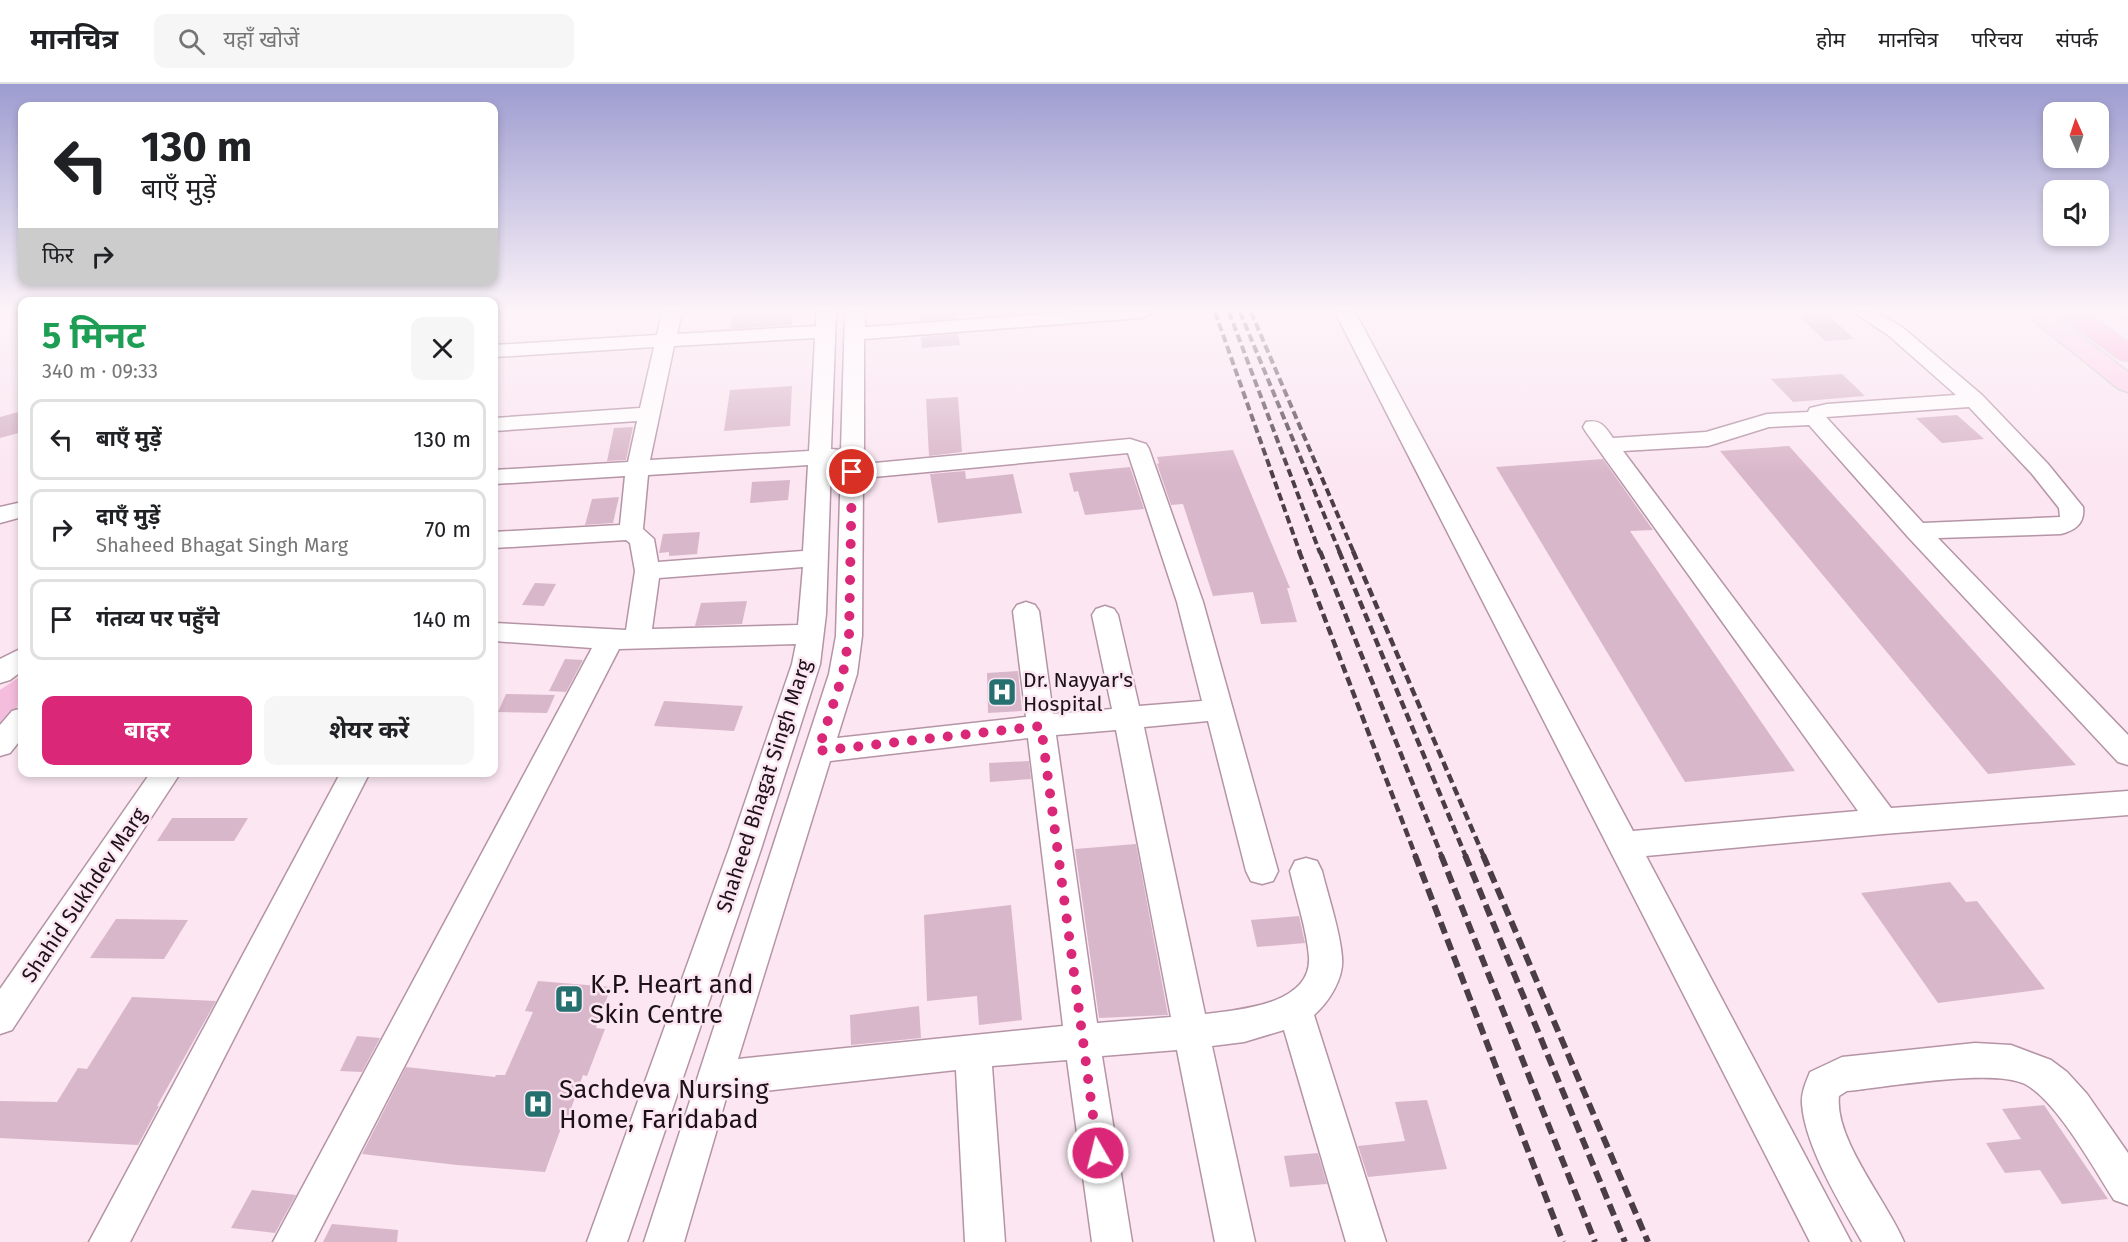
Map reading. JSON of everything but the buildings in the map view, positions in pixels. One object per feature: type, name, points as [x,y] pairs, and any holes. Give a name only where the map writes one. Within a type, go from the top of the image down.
[{"type":"main road","points":[[2105,366],[2128,384]]},
{"type":"street","points":[[631,532],[637,470],[662,366]]},
{"type":"street","name":"Shaheed Bhagat Singh Marg","points":[[608,1242],[749,838],[806,664],[810,634],[824,366]]},
{"type":"street","name":"Shaheed Bhagat Singh Marg","points":[[664,1242],[843,674],[849,636],[852,464],[857,366]]},
{"type":"street","points":[[1373,366],[1831,1242]]},
{"type":"street","points":[[1917,531],[2047,528],[2061,526],[2069,522],[2072,516],[2067,500],[1974,400],[1935,366]]},
{"type":"street","points":[[1815,418],[1818,413],[1827,410],[1974,400]]},
{"type":"street","points":[[498,424],[650,414]]},
{"type":"street","points":[[1815,418],[1767,421],[1708,439],[1601,436],[1883,821]]},
{"type":"street","points":[[1815,418],[1917,531],[2128,754]]},
{"type":"street","points":[[498,477],[820,457],[852,464],[1135,446],[1141,457],[1190,602],[1217,710],[1262,871]]},
{"type":"street","points":[[0,515],[18,511]]},
{"type":"street","points":[[293,1242],[624,640],[647,571],[642,539],[631,532],[498,540]]},
{"type":"street","points":[[662,570],[814,558]]},
{"type":"street","points":[[1026,611],[1082,1042],[1112,1242]]},
{"type":"street","points":[[1105,615],[1129,719],[1190,1032],[1234,1242]]},
{"type":"street","points":[[498,632],[624,640],[810,634]]},
{"type":"street","points":[[0,673],[18,661]]},
{"type":"street","points":[[818,751],[1041,726],[1217,710]]},
{"type":"street","points":[[0,745],[18,724]]},
{"type":"street","name":"Shahid Sukhdev Marg","points":[[0,1018],[164,777]]},
{"type":"street","points":[[109,1242],[353,777]]},
{"type":"street","points":[[1624,844],[1883,821],[2128,803]]},
{"type":"street","points":[[714,1079],[973,1051],[1244,1026],[1295,1009],[1312,995],[1322,979],[1326,959],[1306,871]]},
{"type":"street","points":[[1295,1009],[1366,1242]]},
{"type":"street","points":[[973,1051],[985,1242]]},
{"type":"street","points":[[1884,1242],[1841,1162],[1820,1105],[1823,1084],[1842,1074],[1975,1060],[2011,1062],[2038,1072],[2054,1085],[2074,1107],[2128,1186]]},
{"type":"shaded area","points":[[18,678],[18,706],[0,727],[0,690]]},
{"type":"railway","points":[[1234,366],[1300,553]]},
{"type":"railway","points":[[1249,366],[1320,553]]},
{"type":"railway","points":[[1262,366],[1340,553]]},
{"type":"railway","points":[[1274,366],[1354,553]]},
{"type":"railway","points":[[1299,551],[1416,857]]},
{"type":"railway","points":[[1320,551],[1442,857]]},
{"type":"railway","points":[[1339,551],[1466,857]]},
{"type":"railway","points":[[1353,551],[1484,857]]},
{"type":"railway","points":[[1415,855],[1563,1242]]},
{"type":"railway","points":[[1441,855],[1595,1242]]},
{"type":"railway","points":[[1465,855],[1625,1242]]},
{"type":"railway","points":[[1483,855],[1648,1242]]},
{"type":"place","name":"Dr. Nayyar's Hospital","points":[[1002,692]]},
{"type":"place","name":"K.P. Heart and Skin Centre","points":[[569,999]]},
{"type":"place","name":"Sachdeva Nursing Home, Faridabad","points":[[538,1104]]},
{"type":"route","points":[[852,472],[849,636],[843,674],[818,751],[1041,726],[1098,1153]]}]
